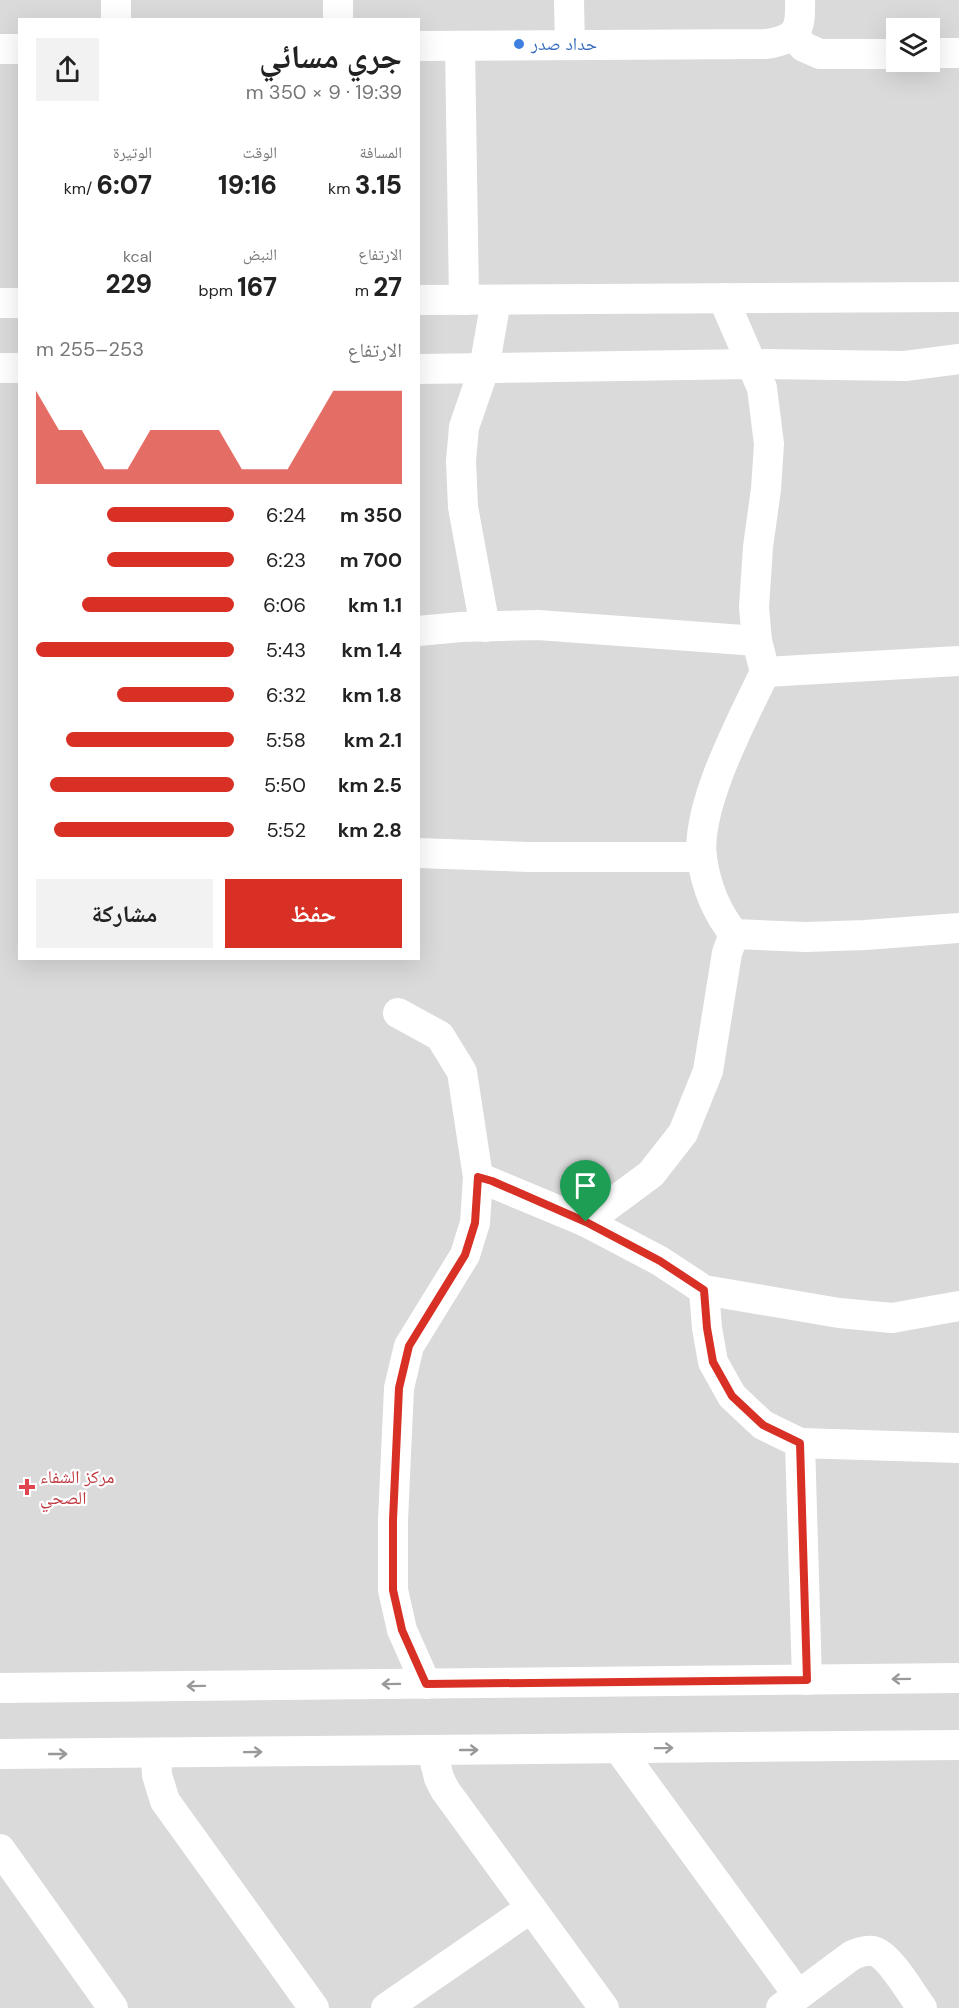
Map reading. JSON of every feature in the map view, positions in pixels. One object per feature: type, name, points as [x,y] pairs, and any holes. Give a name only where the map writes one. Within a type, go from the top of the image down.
[{"type":"street","points":[[116,0],[116,18]]},
{"type":"street","points":[[338,0],[338,18]]},
{"type":"street","points":[[569,0],[570,45]]},
{"type":"street","points":[[420,46],[766,44],[783,41],[792,35],[800,23],[800,0]]},
{"type":"street","points":[[792,35],[804,47],[820,54],[886,54]]},
{"type":"street","points":[[460,46],[464,300]]},
{"type":"street","points":[[0,49],[18,49]]},
{"type":"street","points":[[940,53],[959,53]]},
{"type":"street","points":[[420,300],[959,297]]},
{"type":"street","points":[[723,298],[762,388],[769,444],[755,597],[757,641],[765,672],[716,780],[703,825],[702,857],[714,901],[724,921],[734,934]]},
{"type":"street","points":[[485,627],[463,507],[461,461],[464,427],[484,369],[496,300]]},
{"type":"street","points":[[0,303],[18,303]]},
{"type":"street","points":[[420,369],[753,364],[905,366],[959,359]]},
{"type":"street","points":[[0,368],[18,368]]},
{"type":"street","points":[[420,631],[538,625],[757,641]]},
{"type":"street","points":[[765,672],[959,661]]},
{"type":"street","points":[[420,853],[528,857],[702,857]]},
{"type":"street","points":[[734,934],[818,937],[959,928]]},
{"type":"street","points":[[586,1222],[651,1174],[683,1133],[708,1071],[727,953],[734,934]]},
{"type":"street","points":[[398,1013],[440,1036],[462,1072],[478,1177],[475,1223],[465,1255],[409,1346],[399,1388],[393,1520],[393,1590],[402,1630],[426,1684]]},
{"type":"street","points":[[478,1177],[586,1222],[660,1261],[704,1290],[818,1310],[892,1318],[959,1306]]},
{"type":"street","points":[[704,1290],[713,1362],[732,1396],[763,1425],[800,1443],[959,1448]]},
{"type":"street","points":[[800,1443],[807,1680]]},
{"type":"street","points":[[0,1688],[959,1678]]},
{"type":"street","points":[[0,1754],[959,1746]]},
{"type":"street","points":[[619,1749],[790,2001],[850,1956],[873,1951],[886,1959],[922,2008]]},
{"type":"street","points":[[432,1750],[439,1778],[445,1790],[604,2008]]},
{"type":"street","points":[[156,1753],[157,1776],[165,1801],[314,2008]]},
{"type":"street","points":[[0,1849],[113,2008]]},
{"type":"street","points":[[386,2008],[531,1908]]},
{"type":"shaded area","points":[[0,0],[959,0],[959,2008],[0,2008]]},
{"type":"place","name":"حداد صدر","points":[[519,44]]},
{"type":"place","name":"مركز الشفاء الصحي","points":[[27,1487]]},
{"type":"route","points":[[478,1177],[586,1222],[660,1261],[704,1290],[713,1362],[732,1396],[763,1425],[800,1443],[807,1680],[426,1684],[402,1630],[393,1590],[393,1520],[399,1388],[409,1346],[465,1255],[475,1223],[478,1177]]}]
